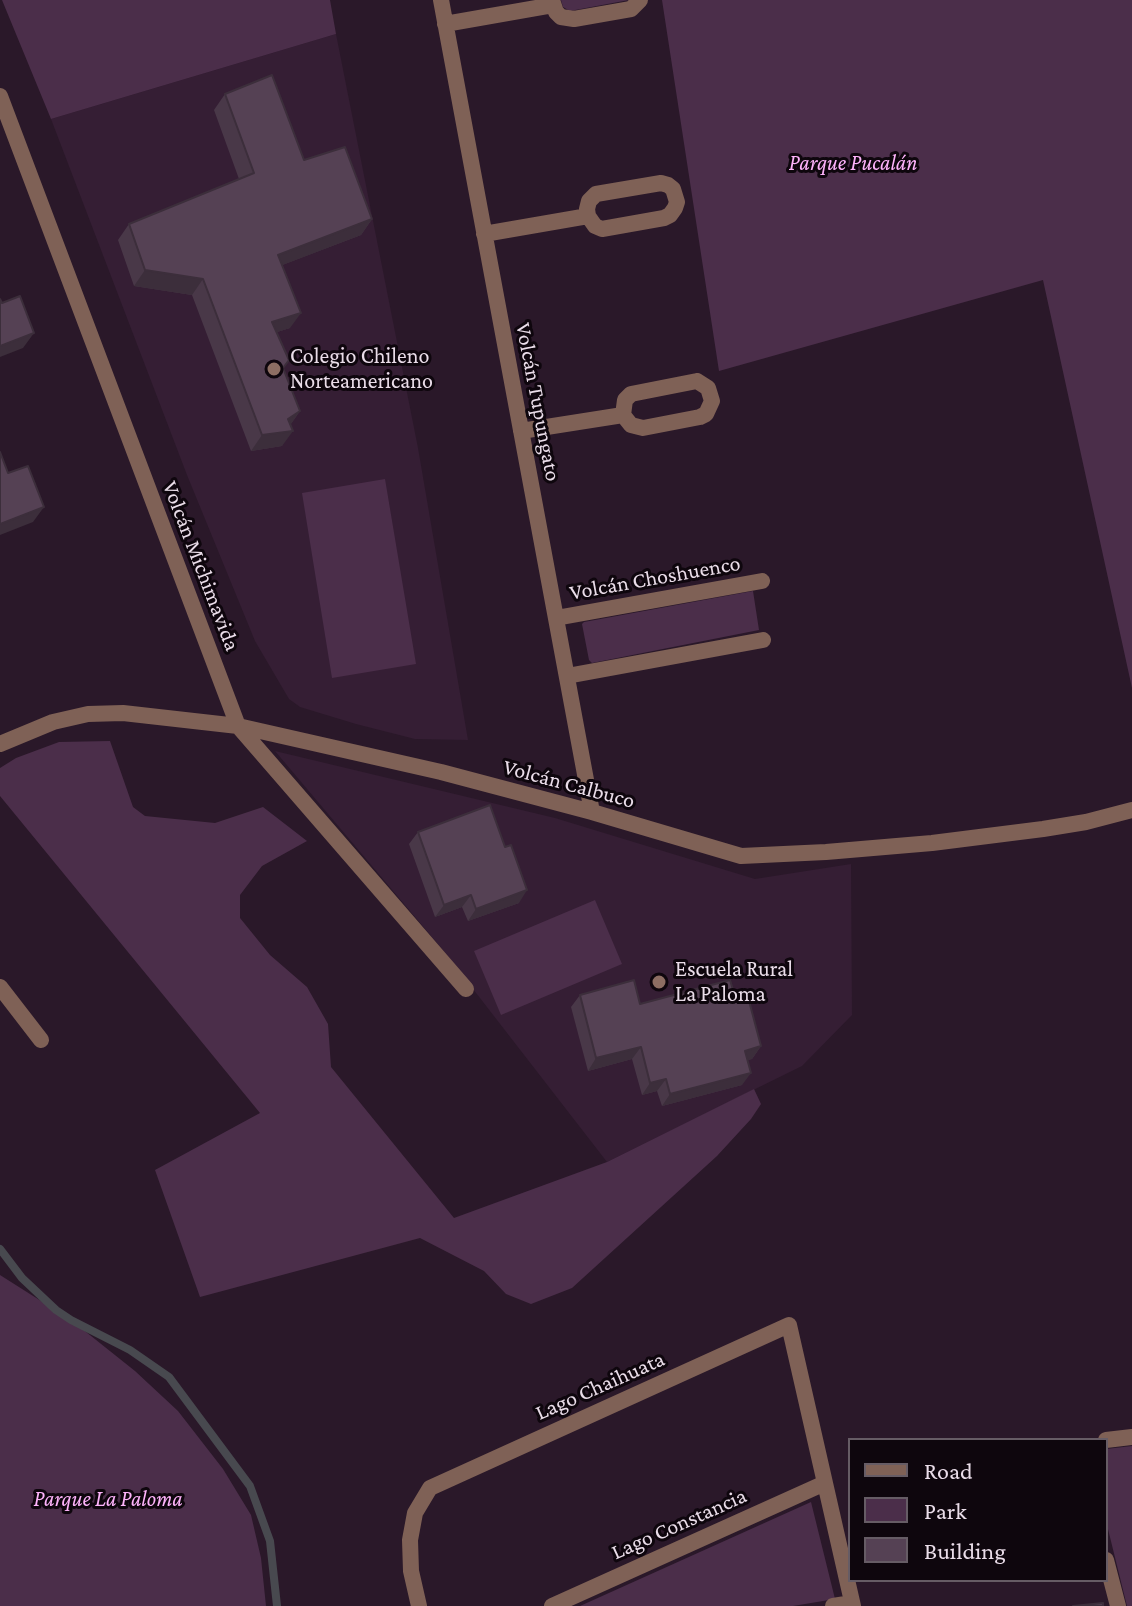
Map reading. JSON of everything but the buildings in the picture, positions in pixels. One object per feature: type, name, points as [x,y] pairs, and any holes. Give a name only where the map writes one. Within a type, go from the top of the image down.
[{"type":"street","name":"Volcán Tupungato","points":[[441,0],[592,812]]},
{"type":"street","points":[[445,24],[553,2],[561,17],[574,19],[631,9],[640,0]]},
{"type":"street","name":"Volcán Michimavida","points":[[0,96],[238,726],[466,989]]},
{"type":"street","points":[[661,183],[668,185],[676,195],[675,208],[664,218],[602,229],[595,226],[588,216],[589,201],[601,192],[661,183]]},
{"type":"street","points":[[484,234],[588,216]]},
{"type":"street","points":[[697,381],[711,394],[710,407],[700,417],[643,428],[631,425],[623,415],[625,400],[637,391],[697,381]]},
{"type":"street","points":[[521,431],[623,415]]},
{"type":"street","name":"Volcán Choshuenco","points":[[556,618],[762,581]]},
{"type":"street","points":[[567,676],[763,640]]},
{"type":"street","name":"Volcán Calbuco","points":[[0,744],[53,722],[88,714],[123,713],[238,726],[441,772],[741,856],[856,850],[1027,831],[1086,822],[1132,810]]},
{"type":"street","points":[[0,987],[41,1040]]},
{"type":"street","name":"Lago Chaihuata","points":[[419,1606],[411,1571],[410,1540],[415,1513],[430,1488],[789,1325],[825,1483]]},
{"type":"street","points":[[1108,1440],[1132,1437]]},
{"type":"street","points":[[825,1483],[852,1604],[833,1606]]},
{"type":"street","name":"Lago Constancia","points":[[552,1606],[825,1483]]},
{"type":"street","points":[[1108,1568],[1118,1606]]},
{"type":"shaded area","name":"Colegio Chileno Norteamericano","points":[[336,34],[418,448],[468,740],[415,739],[300,707],[289,699],[255,641],[187,475],[51,119]]},
{"type":"shaded area","name":"Escuela Rural La Paloma","points":[[275,751],[555,818],[755,879],[851,864],[852,1015],[802,1066],[607,1162],[442,949]]},
{"type":"green space","points":[[2,0],[330,0],[336,34],[51,119]]},
{"type":"green space","points":[[561,0],[629,0],[570,11],[563,7]]},
{"type":"green space","name":"Parque Pucalán","points":[[662,0],[1132,0],[1132,688],[1043,280],[719,371]]},
{"type":"green space","points":[[385,479],[416,664],[332,678],[302,493]]},
{"type":"green space","points":[[753,591],[759,630],[592,663],[589,660],[584,622]]},
{"type":"green space","points":[[110,741],[133,807],[145,816],[215,823],[263,807],[307,841],[262,866],[240,895],[240,918],[270,955],[307,987],[328,1024],[331,1067],[454,1218],[607,1162],[754,1089],[761,1104],[717,1156],[572,1288],[531,1304],[506,1294],[484,1271],[420,1238],[200,1297],[155,1170],[260,1113],[0,796],[0,768],[16,758],[59,742]]},
{"type":"green space","points":[[595,900],[622,964],[501,1015],[474,951]]},
{"type":"green space","name":"Parque La Paloma","points":[[0,1275],[71,1320],[135,1371],[178,1411],[223,1469],[251,1515],[261,1558],[266,1606],[0,1606]]},
{"type":"green space","points":[[1132,1446],[1132,1606],[1127,1606],[1108,1529],[1108,1449]]},
{"type":"green space","points":[[811,1502],[835,1599],[793,1606],[580,1606]]},
{"type":"waterway","points":[[0,1249],[22,1278],[56,1310],[130,1350],[169,1377],[250,1486],[270,1541],[277,1606]]},
{"type":"place","name":"Colegio Chileno Norteamericano","points":[[274,369]]},
{"type":"place","name":"Escuela Rural La Paloma","points":[[659,982]]}]
